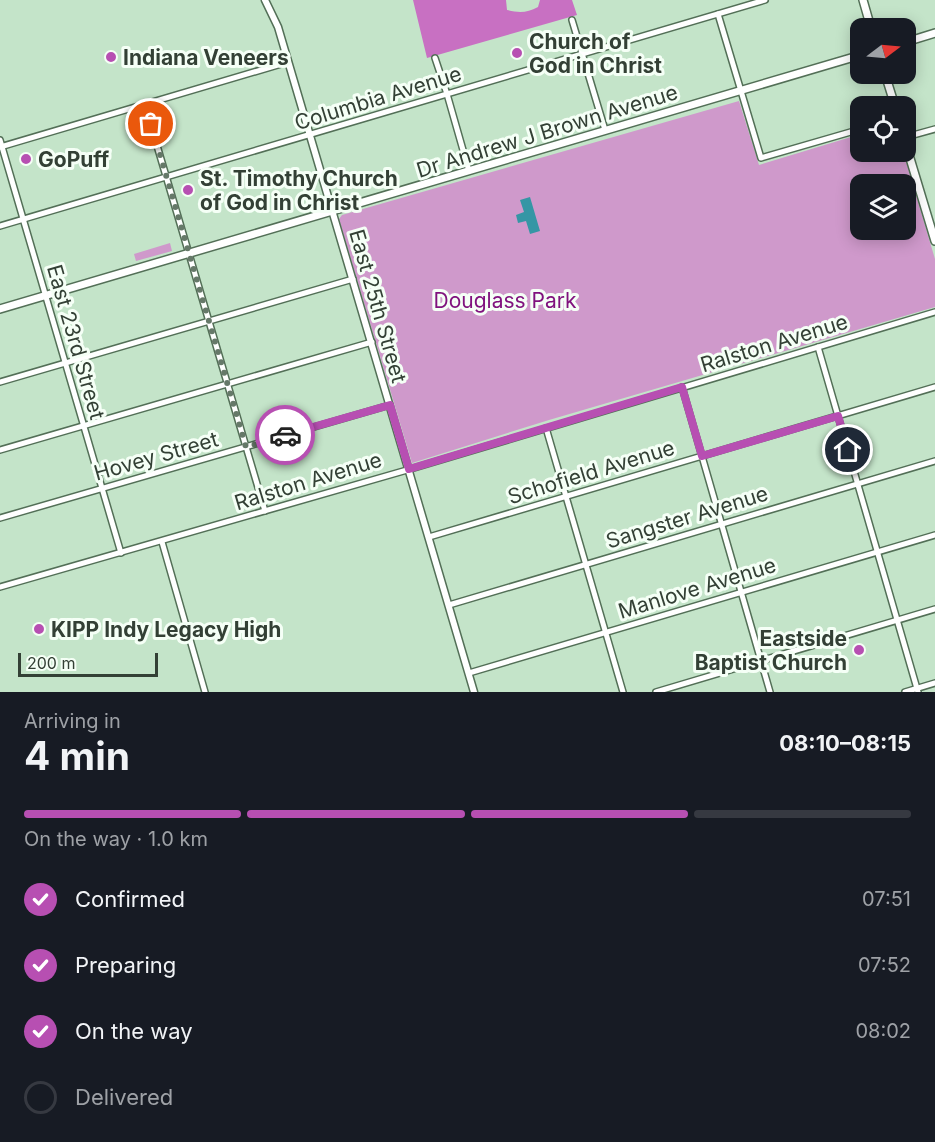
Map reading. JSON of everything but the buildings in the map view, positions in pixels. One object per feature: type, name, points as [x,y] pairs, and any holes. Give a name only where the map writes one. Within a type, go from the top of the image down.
[{"type":"main road","points":[[863,0],[868,18]]},
{"type":"main road","points":[[916,39],[935,33]]},
{"type":"main road","name":"Dr Andrew J Brown Avenue","points":[[0,309],[850,58]]},
{"type":"main road","points":[[912,162],[932,222],[935,241]]},
{"type":"street","name":"East 25th Street","points":[[265,0],[278,27],[474,692]]},
{"type":"street","name":"Columbia Avenue","points":[[0,226],[765,0]]},
{"type":"street","points":[[718,14],[761,158],[850,132]]},
{"type":"street","points":[[572,20],[605,130]]},
{"type":"street","points":[[435,58],[469,171]]},
{"type":"street","points":[[1,144],[145,105],[288,62]]},
{"type":"street","points":[[145,105],[265,511]]},
{"type":"street","points":[[916,135],[935,129]]},
{"type":"street","name":"East 23rd Street","points":[[1,144],[121,553]]},
{"type":"street","points":[[0,382],[353,279]]},
{"type":"street","name":"Ralston Avenue","points":[[0,587],[162,542],[935,312]]},
{"type":"street","points":[[0,450],[372,342]]},
{"type":"street","points":[[818,347],[918,690]]},
{"type":"street","points":[[682,387],[770,692]]},
{"type":"street","name":"Schofield Avenue","points":[[429,537],[935,387]]},
{"type":"street","name":"Hovey Street","points":[[0,518],[390,405]]},
{"type":"street","points":[[546,428],[623,692]]},
{"type":"street","name":"Sangster Avenue","points":[[449,605],[935,461]]},
{"type":"street","name":"Manlove Avenue","points":[[469,674],[935,535]]},
{"type":"street","points":[[162,542],[205,692]]},
{"type":"street","points":[[656,692],[935,609]]},
{"type":"street","points":[[905,692],[918,690],[935,683]]},
{"type":"green space","name":"Douglass Park","points":[[739,101],[759,165],[850,137],[850,162],[906,162],[910,174],[850,174],[850,240],[916,240],[916,195],[935,259],[935,307],[549,420],[412,463],[339,219],[342,215]]},
{"type":"green space","points":[[170,243],[172,251],[136,261],[134,254]]},
{"type":"shaded area","points":[[413,0],[506,0],[507,10],[519,12],[538,7],[540,0],[572,0],[577,15],[427,58]]},
{"type":"water","points":[[530,197],[540,231],[530,234],[526,221],[518,223],[516,215],[524,212],[520,200]]},
{"type":"way so far","points":[[151,124],[246,447],[285,435]]},
{"type":"place","name":"Church of God in Christ","points":[[517,53]]},
{"type":"place","name":"Indiana Veneers","points":[[111,57]]},
{"type":"place","name":"GoPuff","points":[[26,159]]},
{"type":"place","name":"St. Timothy Church of God in Christ","points":[[188,190]]},
{"type":"place","name":"KIPP Indy Legacy High","points":[[39,629]]},
{"type":"place","name":"Eastside Baptist Church","points":[[859,650]]},
{"type":"route","points":[[285,435],[390,405],[409,469],[682,387],[702,456],[838,416],[848,450]]}]
